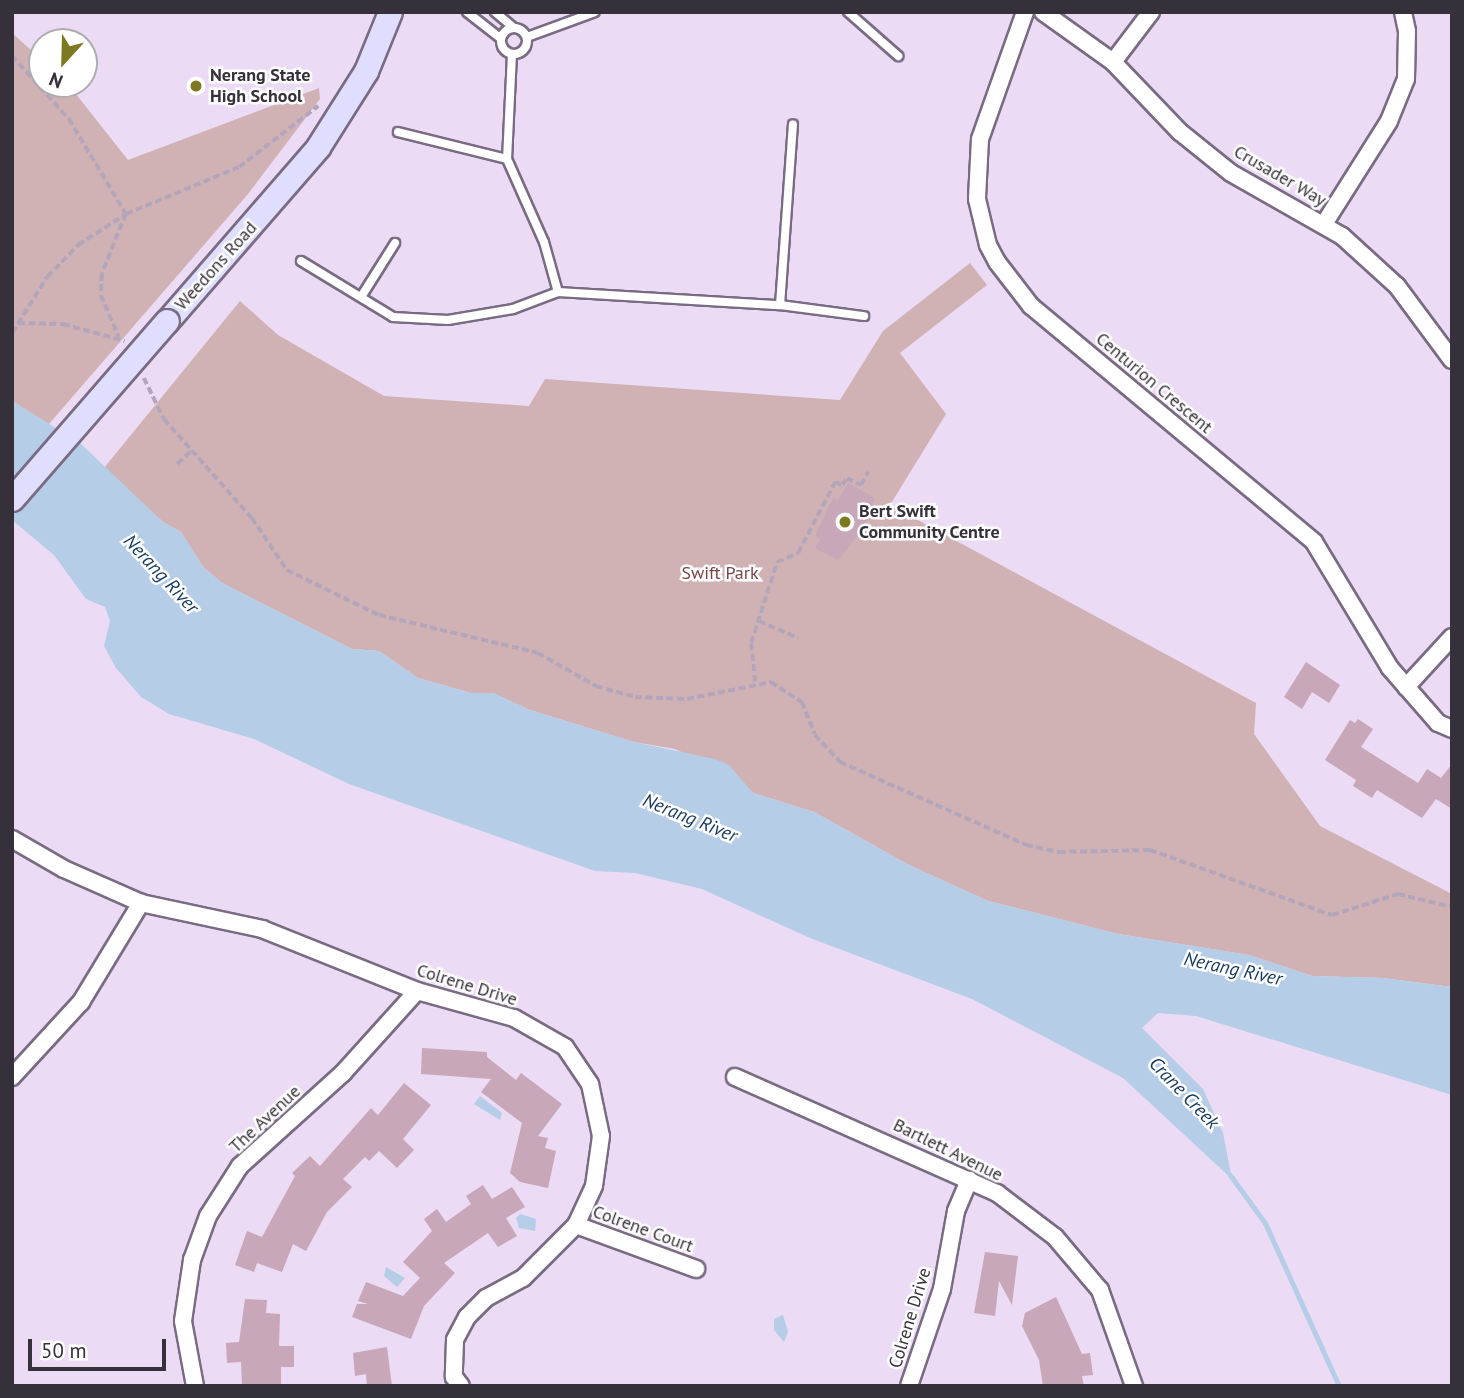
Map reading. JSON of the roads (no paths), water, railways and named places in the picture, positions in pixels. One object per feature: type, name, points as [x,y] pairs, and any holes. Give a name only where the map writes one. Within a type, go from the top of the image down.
[{"type":"street","name":"Weedons Road","points":[[12,499],[318,147],[366,71],[390,12]]},
{"type":"street","name":"Centurion Crescent","points":[[1025,12],[980,139],[977,199],[988,245],[997,262],[1031,306],[1314,542],[1390,668],[1438,723],[1452,729]]},
{"type":"street","name":"Crusader Way","points":[[1043,12],[1113,62],[1180,132],[1231,173],[1324,224],[1397,286],[1452,360]]},
{"type":"street","points":[[1113,62],[1151,12]]},
{"type":"street","points":[[1324,224],[1389,121],[1406,79],[1407,32],[1403,12]]},
{"type":"street","points":[[1406,687],[1452,637]]},
{"type":"street","name":"Colrene Drive","points":[[12,839],[64,869],[141,903],[262,929],[417,990],[514,1018],[565,1048],[590,1084],[601,1136],[594,1186],[576,1225],[523,1278],[486,1298],[467,1317],[454,1339],[454,1377],[461,1386]]},
{"type":"street","points":[[12,1077],[81,1002],[141,903]]},
{"type":"street","name":"The Avenue","points":[[195,1386],[183,1321],[192,1260],[208,1216],[240,1166],[343,1073],[417,990]]},
{"type":"street","name":"Bartlett Avenue","points":[[735,1077],[996,1193],[1055,1237],[1100,1290],[1134,1386]]},
{"type":"street","name":"Colrene Drive","points":[[909,1386],[942,1289],[956,1211],[969,1180]]},
{"type":"street","name":"Colrene Court","points":[[576,1225],[696,1269]]},
{"type":"lane","points":[[467,12],[500,38],[504,50],[512,54],[524,49],[527,37]]},
{"type":"lane","points":[[495,12],[527,37]]},
{"type":"lane","points":[[527,37],[596,12]]},
{"type":"lane","points":[[848,12],[898,56]]},
{"type":"lane","points":[[500,38],[513,27]]},
{"type":"lane","points":[[512,54],[508,159],[544,242],[558,292]]},
{"type":"lane","points":[[780,305],[793,124]]},
{"type":"lane","points":[[398,132],[508,159]]},
{"type":"lane","points":[[361,297],[395,243]]},
{"type":"lane","points":[[301,261],[393,317],[448,320],[513,309],[558,292],[780,305],[864,316]]},
{"type":"water","name":"Nerang River","points":[[12,401],[80,443],[163,522],[181,532],[203,567],[222,583],[352,649],[379,651],[418,678],[471,693],[493,693],[530,710],[634,742],[715,759],[729,765],[753,793],[814,812],[909,865],[988,901],[1118,934],[1249,955],[1312,976],[1383,978],[1452,987],[1452,1095],[1196,1016],[1158,1013],[1142,1028],[1203,1089],[1223,1133],[1232,1179],[1123,1078],[972,999],[810,938],[702,889],[635,873],[595,871],[349,784],[254,739],[169,714],[141,697],[116,668],[104,646],[110,621],[105,607],[86,599],[54,555],[12,520]]},
{"type":"water","points":[[480,1096],[502,1113],[500,1120],[474,1104]]},
{"type":"water","points":[[520,1214],[536,1219],[535,1231],[519,1228],[516,1218]]},
{"type":"water","points":[[386,1267],[405,1278],[397,1287],[384,1276]]},
{"type":"water","points":[[783,1315],[788,1332],[784,1342],[774,1330],[774,1319]]},
{"type":"waterway","name":"Crane Creek","points":[[1230,1175],[1265,1223],[1339,1386]]},
{"type":"place","name":"Nerang State High School","points":[[196,86]]},
{"type":"place","name":"Bert Swift Community Centre","points":[[845,522]]},
{"type":"park label","name":"Swift Park","points":[[720,573]]}]
